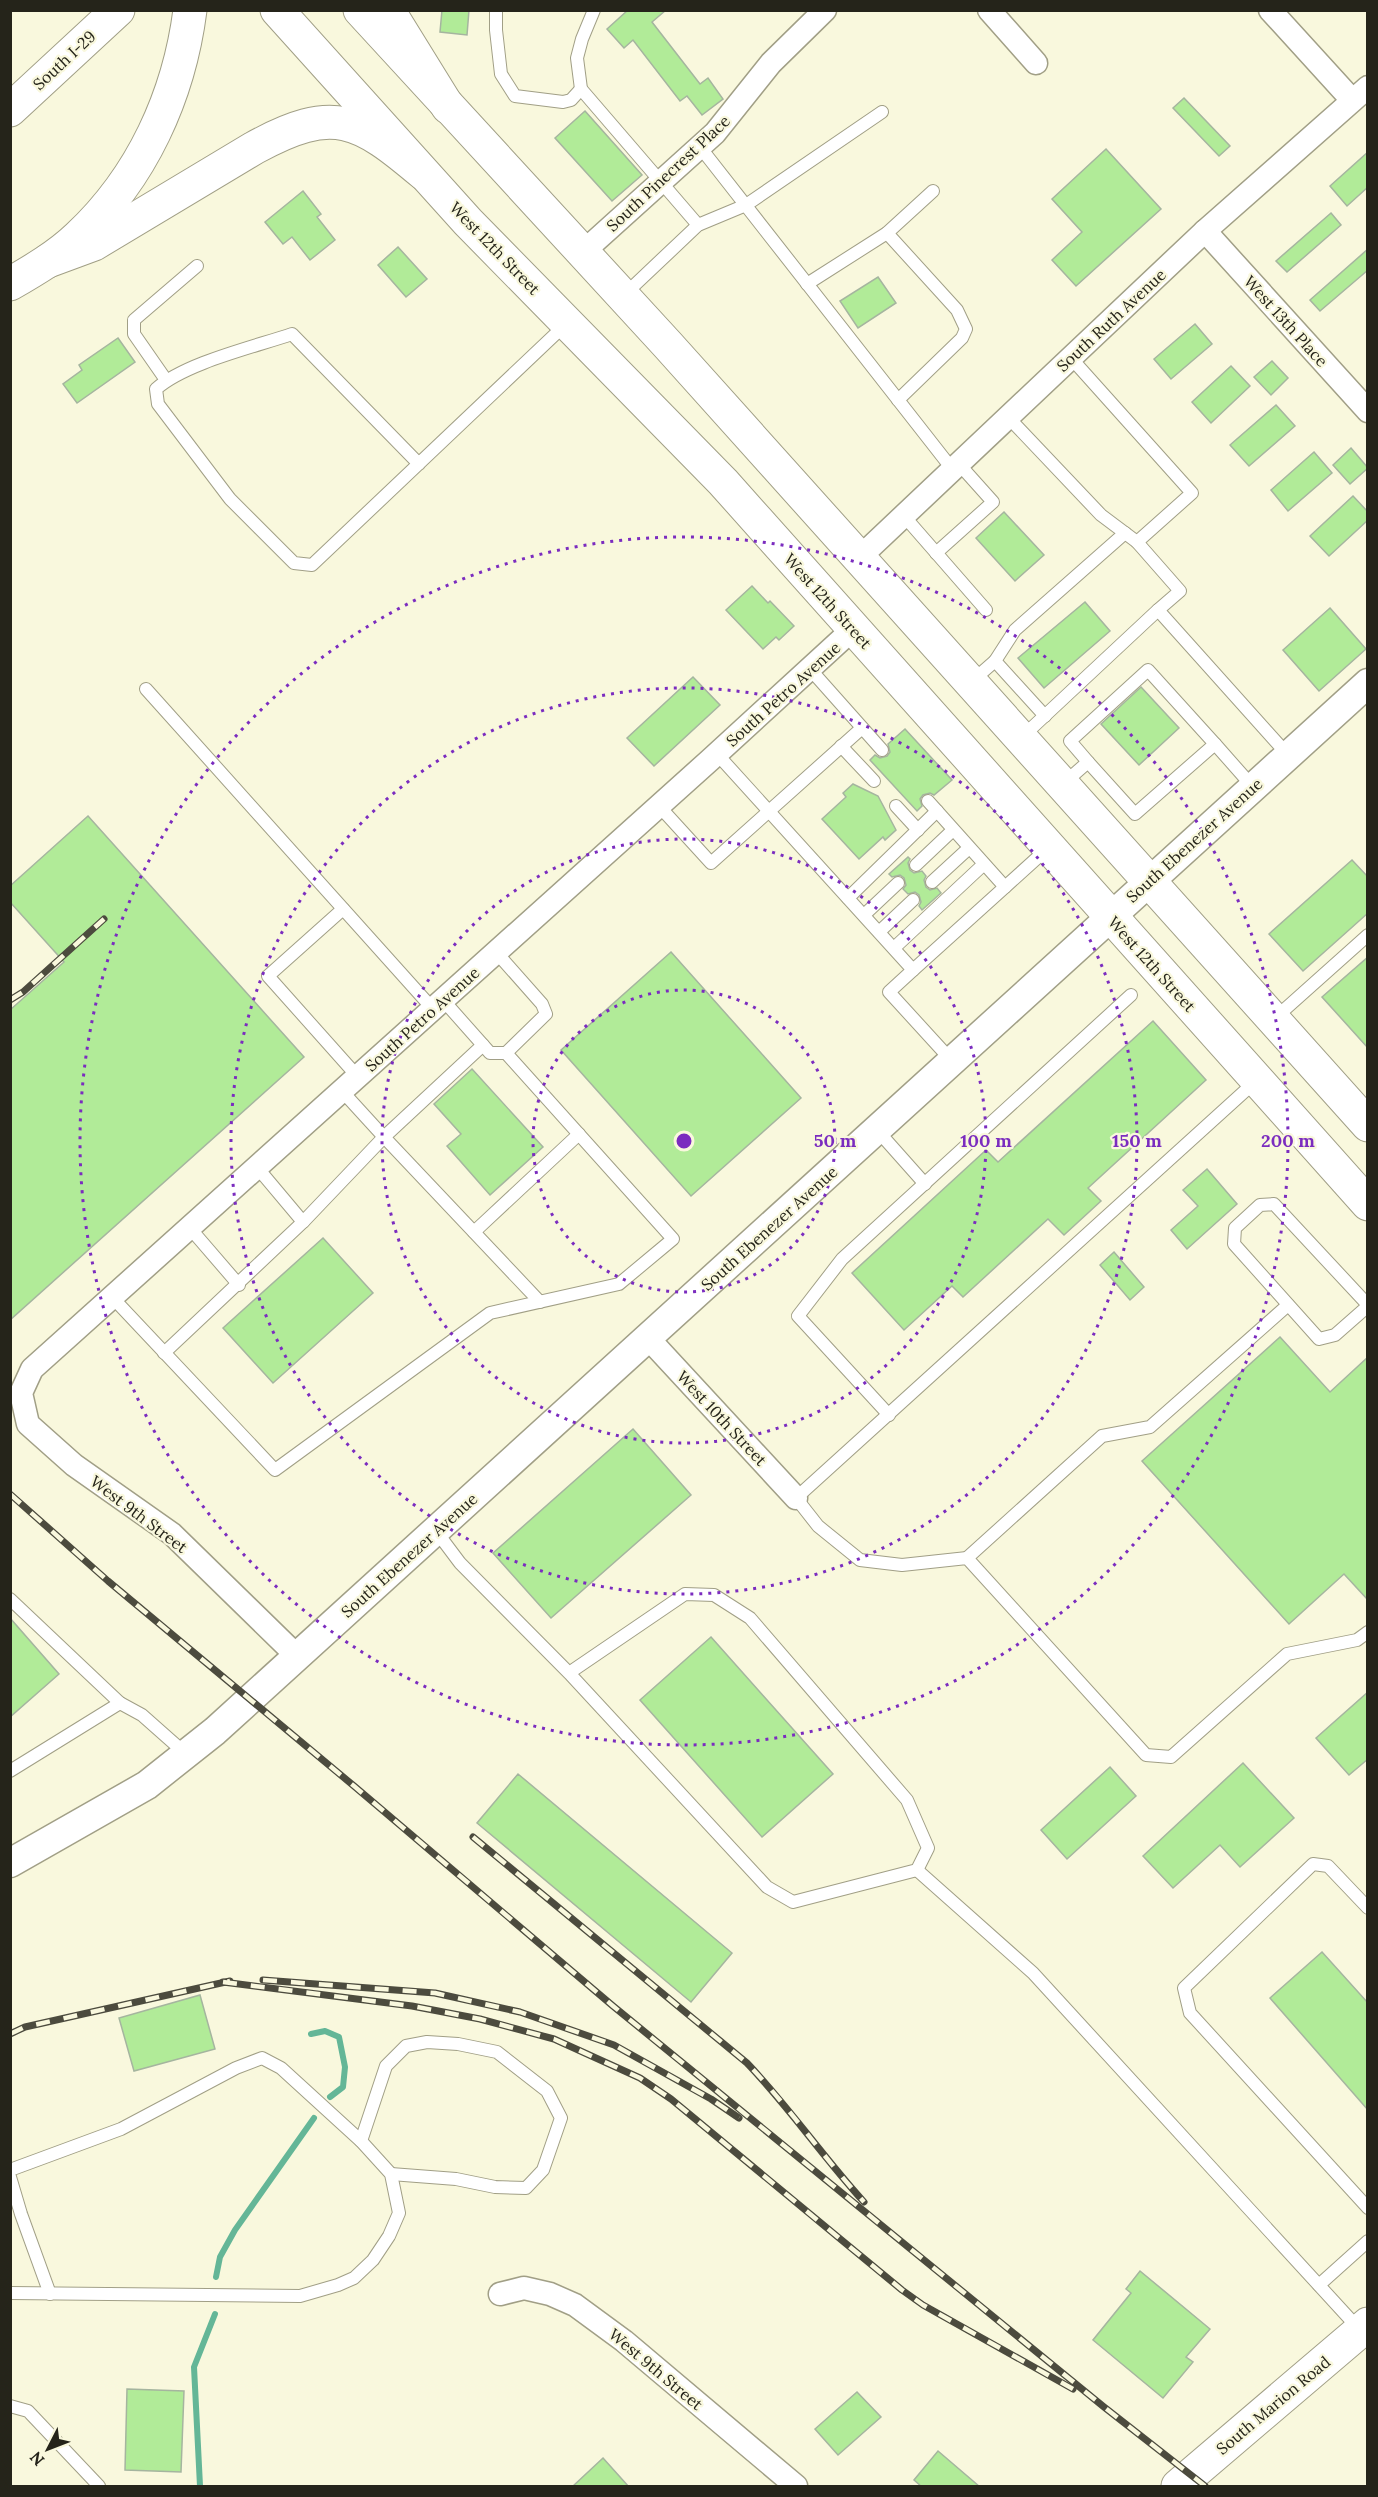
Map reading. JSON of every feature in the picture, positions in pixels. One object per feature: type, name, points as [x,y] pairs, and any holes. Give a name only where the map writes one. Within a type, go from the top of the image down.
[{"type":"main road","name":"South I-29","points":[[10,110],[118,10]]},
{"type":"main road","points":[[10,284],[48,261],[78,237],[129,177],[146,149],[174,85],[190,10]]},
{"type":"main road","name":"West 12th Street","points":[[277,10],[424,174],[723,482],[1368,1204]]},
{"type":"main road","points":[[360,10],[859,558],[1368,1125]]},
{"type":"main road","points":[[388,10],[448,107]]},
{"type":"main road","points":[[48,261],[94,244],[254,148],[279,134],[300,127],[336,122],[371,133],[424,174]]},
{"type":"main road","name":"South Marion Road","points":[[1178,2487],[1364,2327]]},
{"type":"street","name":"South Pinecrest Place","points":[[582,253],[700,147],[729,117],[771,63],[825,10]]},
{"type":"street","points":[[988,10],[1036,63]]},
{"type":"street","points":[[1270,10],[1360,93]]},
{"type":"street","name":"South Ruth Avenue","points":[[859,558],[1205,231],[1360,93]]},
{"type":"street","name":"West 13th Place","points":[[1205,231],[1368,411]]},
{"type":"street","name":"South Petro Avenue","points":[[28,1424],[16,1391],[32,1369],[854,629]]},
{"type":"street","name":"South Ebenezer Avenue","points":[[10,1863],[147,1785],[250,1700],[1368,683]]},
{"type":"street","name":"West 10th Street","points":[[648,1338],[796,1498]]},
{"type":"street","name":"West 9th Street","points":[[28,1424],[74,1466],[172,1534],[298,1657]]},
{"type":"street","name":"West 9th Street","points":[[500,2294],[524,2288],[575,2305],[624,2341],[796,2487]]},
{"type":"lane","points":[[496,10],[501,74],[515,96],[563,102],[571,99],[581,89]]},
{"type":"lane","points":[[594,10],[577,58],[581,89],[698,225]]},
{"type":"lane","points":[[622,296],[698,225],[746,206],[882,112]]},
{"type":"lane","points":[[700,147],[898,400],[956,467],[993,502],[936,553]]},
{"type":"lane","points":[[807,284],[887,232],[933,191]]},
{"type":"lane","points":[[887,232],[957,310],[966,329],[962,338],[898,400]]},
{"type":"lane","points":[[166,380],[134,334],[134,320],[197,266]]},
{"type":"lane","points":[[419,464],[292,334],[217,358],[166,380],[156,389],[158,404],[230,499],[294,563],[312,565],[419,464],[567,322]]},
{"type":"lane","points":[[1071,358],[1192,493],[1137,542]]},
{"type":"lane","points":[[1008,417],[1101,515],[1137,542],[1180,591],[1020,738]]},
{"type":"lane","points":[[904,516],[986,610]]},
{"type":"lane","points":[[971,682],[995,661],[1015,630],[1125,533]]},
{"type":"lane","points":[[1158,610],[1288,754]]},
{"type":"lane","points":[[995,661],[1045,716]]},
{"type":"lane","points":[[810,669],[882,750]]},
{"type":"lane","points":[[1215,744],[1135,814],[1070,741],[1148,670],[1215,744],[1253,787]]},
{"type":"lane","points":[[146,689],[343,909],[490,1053],[506,1053],[546,1014],[542,1004],[496,952]]},
{"type":"lane","points":[[659,806],[711,863],[862,728]]},
{"type":"lane","points":[[841,746],[874,781]]},
{"type":"lane","points":[[717,754],[913,969]]},
{"type":"lane","points":[[1062,785],[1088,762]]},
{"type":"lane","points":[[927,801],[1005,887]]},
{"type":"lane","points":[[896,806],[918,830]]},
{"type":"lane","points":[[848,898],[937,812]]},
{"type":"lane","points":[[916,865],[953,830]]},
{"type":"lane","points":[[932,882],[969,848]]},
{"type":"lane","points":[[952,1061],[889,992],[1049,848]]},
{"type":"lane","points":[[894,948],[984,864]]},
{"type":"lane","points":[[864,915],[898,883]]},
{"type":"lane","points":[[879,932],[913,900]]},
{"type":"lane","points":[[343,909],[268,976],[350,1084],[384,1137],[540,1302]]},
{"type":"lane","points":[[1273,1020],[1368,935]]},
{"type":"lane","points":[[889,1415],[798,1316],[842,1259],[1131,995]]},
{"type":"lane","points":[[164,1353],[239,1285],[384,1137],[483,1045]]},
{"type":"lane","points":[[112,1297],[275,1470],[490,1313],[619,1284],[673,1239],[506,1053]]},
{"type":"lane","points":[[1257,1080],[796,1498],[818,1526],[860,1560],[902,1565],[967,1558],[1102,1436],[1150,1427],[1288,1305]]},
{"type":"lane","points":[[877,1130],[925,1184]]},
{"type":"lane","points":[[474,1232],[579,1134]]},
{"type":"lane","points":[[256,1166],[303,1222]]},
{"type":"lane","points":[[1274,1204],[1368,1306],[1335,1335],[1319,1340],[1234,1244],[1235,1228],[1260,1205],[1274,1204]]},
{"type":"lane","points":[[189,1227],[239,1285]]},
{"type":"lane","points":[[436,1531],[460,1563],[568,1674],[767,1887],[793,1902],[917,1870],[928,1848],[907,1800],[750,1618],[714,1595],[685,1594],[568,1674]]},
{"type":"lane","points":[[967,1558],[1146,1755],[1171,1757],[1287,1654],[1357,1640],[1368,1632]]},
{"type":"lane","points":[[10,1599],[120,1703],[142,1715],[186,1754]]},
{"type":"lane","points":[[10,1771],[120,1703]]},
{"type":"lane","points":[[1368,1908],[1328,1866],[1313,1864],[1184,1988],[1190,2013],[1368,2208]]},
{"type":"lane","points":[[917,1870],[1033,1973],[1319,2285],[1364,2327]]},
{"type":"lane","points":[[361,2140],[386,2066],[406,2046],[427,2042],[458,2044],[497,2052],[547,2091],[561,2118],[543,2170],[526,2188],[495,2187],[456,2179],[391,2174]]},
{"type":"lane","points":[[10,2170],[121,2129],[236,2068],[262,2058],[281,2068],[361,2140],[391,2174],[399,2213],[389,2236],[373,2260],[354,2277],[338,2285],[300,2296],[10,2293]]},
{"type":"lane","points":[[10,2177],[50,2294]]},
{"type":"lane","points":[[1319,2285],[1368,2241]]},
{"type":"lane","points":[[10,2406],[28,2411],[99,2487]]},
{"type":"building","points":[[442,10],[469,10],[467,35],[440,32]]},
{"type":"building","points":[[628,10],[666,10],[652,22],[700,84],[708,78],[723,99],[702,115],[687,96],[680,101],[633,40],[624,48],[607,29]]},
{"type":"building","points":[[1184,98],[1230,146],[1219,156],[1173,108]]},
{"type":"building","points":[[585,111],[642,175],[612,201],[555,138]]},
{"type":"building","points":[[1106,149],[1161,209],[1076,286],[1052,260],[1082,232],[1052,199]]},
{"type":"building","points":[[1368,152],[1368,187],[1347,206],[1330,186]]},
{"type":"building","points":[[303,191],[321,214],[317,217],[335,240],[310,260],[292,237],[283,244],[265,222]]},
{"type":"building","points":[[1331,213],[1341,225],[1287,272],[1276,261]]},
{"type":"building","points":[[398,247],[427,279],[406,297],[378,265]]},
{"type":"building","points":[[1368,249],[1368,270],[1320,311],[1310,300]]},
{"type":"building","points":[[878,277],[896,303],[858,328],[840,301]]},
{"type":"building","points":[[1195,324],[1212,344],[1171,379],[1154,359]]},
{"type":"building","points":[[118,338],[135,362],[77,403],[63,384],[82,370],[79,365]]},
{"type":"building","points":[[1272,361],[1288,378],[1271,395],[1254,377]]},
{"type":"building","points":[[1231,366],[1250,386],[1211,423],[1192,402]]},
{"type":"building","points":[[1276,405],[1295,426],[1249,466],[1230,445]]},
{"type":"building","points":[[1351,448],[1368,468],[1350,484],[1333,465]]},
{"type":"building","points":[[1314,452],[1332,473],[1288,511],[1271,490]]},
{"type":"building","points":[[1353,496],[1368,512],[1368,520],[1329,556],[1310,536]]},
{"type":"building","points":[[1004,512],[1044,555],[1015,581],[976,538]]},
{"type":"building","points":[[752,586],[794,626],[779,640],[776,637],[763,649],[726,610]]},
{"type":"building","points":[[1085,602],[1110,631],[1044,688],[1018,658]]},
{"type":"building","points":[[1330,608],[1366,649],[1319,691],[1283,650]]},
{"type":"building","points":[[693,677],[720,705],[654,766],[627,738]]},
{"type":"building","points":[[1141,687],[1179,728],[1139,765],[1101,724]]},
{"type":"building","points":[[905,729],[952,780],[934,795],[930,793],[923,795],[920,799],[922,806],[917,811],[870,760],[875,755],[880,758],[887,756],[890,752],[888,744]]},
{"type":"building","points":[[853,784],[878,796],[896,830],[885,840],[883,837],[859,859],[822,819],[846,797],[843,793]]},
{"type":"building","points":[[88,816],[304,1057],[10,1320],[10,1010],[64,962],[10,902],[10,886]]},
{"type":"building","points":[[908,857],[910,870],[914,873],[922,871],[926,876],[924,880],[926,887],[930,890],[937,888],[941,893],[922,910],[919,906],[921,902],[919,895],[915,892],[908,894],[903,889],[906,885],[904,878],[900,875],[892,877],[889,874]]},
{"type":"building","points":[[1352,860],[1368,877],[1368,913],[1303,971],[1269,934]]},
{"type":"building","points":[[671,952],[801,1098],[691,1196],[561,1050]]},
{"type":"building","points":[[1368,957],[1368,1048],[1322,997]]},
{"type":"building","points":[[1153,1021],[1206,1080],[1088,1188],[1101,1201],[1064,1235],[1048,1219],[963,1297],[952,1286],[904,1330],[852,1273],[986,1150],[998,1162]]},
{"type":"building","points":[[472,1069],[543,1147],[490,1195],[447,1146],[461,1134],[434,1104]]},
{"type":"building","points":[[1207,1169],[1237,1204],[1187,1249],[1171,1230],[1198,1206],[1183,1190]]},
{"type":"building","points":[[323,1238],[373,1293],[273,1383],[223,1328]]},
{"type":"building","points":[[1114,1252],[1144,1287],[1130,1300],[1100,1265]]},
{"type":"building","points":[[1280,1337],[1330,1392],[1368,1357],[1368,1600],[1344,1574],[1289,1624],[1142,1461]]},
{"type":"building","points":[[633,1429],[691,1495],[551,1618],[493,1553]]},
{"type":"building","points":[[10,1618],[59,1674],[10,1717]]},
{"type":"building","points":[[711,1637],[833,1774],[762,1837],[640,1700]]},
{"type":"building","points":[[1368,1692],[1368,1759],[1349,1775],[1316,1738]]},
{"type":"building","points":[[1243,1763],[1294,1818],[1240,1867],[1220,1845],[1173,1888],[1143,1856]]},
{"type":"building","points":[[1110,1767],[1136,1796],[1067,1859],[1041,1830]]},
{"type":"building","points":[[518,1774],[732,1953],[691,2002],[477,1823]]},
{"type":"building","points":[[1322,1952],[1368,2003],[1368,2110],[1270,1998]]},
{"type":"building","points":[[200,1995],[215,2049],[134,2071],[119,2018]]},
{"type":"building","points":[[1140,2271],[1210,2329],[1186,2357],[1193,2362],[1163,2398],[1093,2340],[1131,2293],[1126,2289]]},
{"type":"building","points":[[127,2389],[184,2391],[181,2472],[125,2470]]},
{"type":"building","points":[[857,2392],[881,2417],[838,2455],[815,2429]]},
{"type":"building","points":[[938,2451],[980,2487],[922,2487],[914,2480]]},
{"type":"building","points":[[603,2458],[629,2487],[572,2487]]},
{"type":"waterway","points":[[311,2034],[325,2031],[339,2037],[345,2067],[343,2087],[330,2097]]},
{"type":"waterway","points":[[216,2277],[220,2257],[235,2230],[314,2118]]},
{"type":"waterway","points":[[200,2486],[194,2367],[215,2314]]},
{"type":"railway","points":[[10,1000],[23,992],[104,919]]},
{"type":"railway","points":[[10,1494],[108,1581],[613,2006],[1104,2407],[1205,2486]]},
{"type":"railway","points":[[473,1837],[747,2063],[864,2202]]},
{"type":"railway","points":[[263,1980],[435,1993],[520,2012],[614,2045],[711,2099],[739,2118]]},
{"type":"railway","points":[[10,2034],[25,2027],[230,1981]]},
{"type":"railway","points":[[223,1982],[412,2006],[480,2019],[554,2039],[640,2078],[671,2099],[902,2290],[923,2305],[1073,2389]]}]
